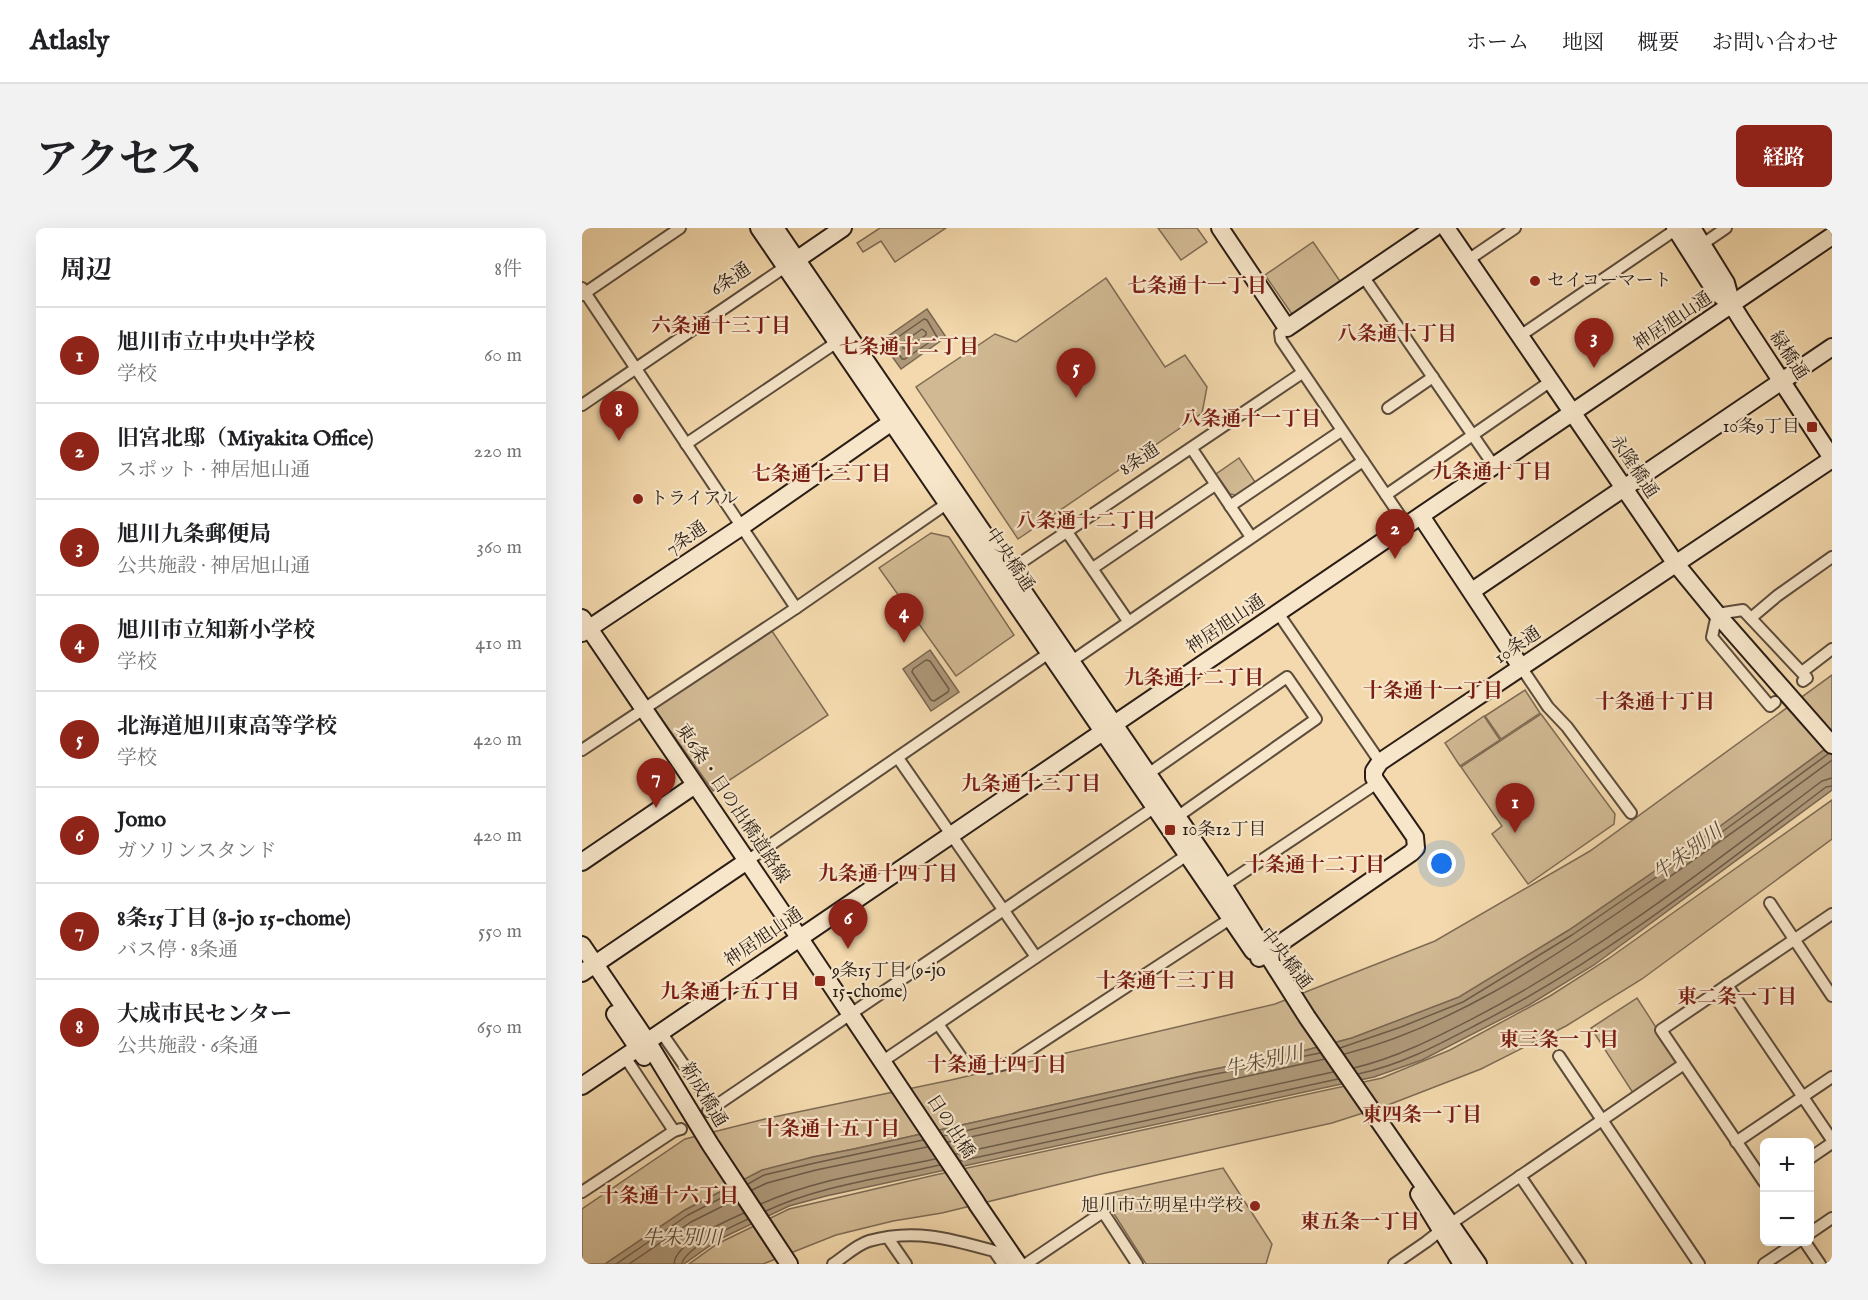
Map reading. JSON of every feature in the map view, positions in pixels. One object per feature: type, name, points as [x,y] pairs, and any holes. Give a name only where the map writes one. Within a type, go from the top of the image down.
[{"type":"street","points":[[680,228],[583,292],[796,608]]},
{"type":"street","name":"中央橋通","points":[[759,228],[791,263],[1160,804],[1177,817],[1218,889],[1262,956],[1370,1107],[1445,1227]]},
{"type":"street","name":"中央橋通","points":[[775,228],[791,263]]},
{"type":"street","name":"6条通","points":[[582,405],[843,228]]},
{"type":"street","points":[[1220,228],[1287,328]]},
{"type":"street","points":[[1434,228],[1280,333],[1281,340],[1386,495],[1414,521],[1472,591],[1548,707],[1567,726],[1631,813]]},
{"type":"street","name":"永隆橋通","points":[[1446,228],[1676,564],[1832,744]]},
{"type":"street","points":[[1468,260],[1515,228]]},
{"type":"street","points":[[1520,336],[1680,228]]},
{"type":"street","name":"緑橋通","points":[[1680,228],[1696,249],[1715,291],[1732,305],[1832,458]]},
{"type":"street","points":[[1696,249],[1726,228]]},
{"type":"street","name":"神居旭山通","points":[[582,1086],[1832,236]]},
{"type":"street","points":[[1364,276],[1494,466]]},
{"type":"street","points":[[686,444],[842,338]]},
{"type":"street","points":[[1472,591],[1832,347]]},
{"type":"street","name":"8条通","points":[[1003,575],[1302,373]]},
{"type":"street","points":[[1389,408],[1433,377]]},
{"type":"street","points":[[1386,495],[1551,381]]},
{"type":"street","name":"7条通","points":[[584,627],[741,527],[897,418]]},
{"type":"street","points":[[1230,506],[1341,431]]},
{"type":"street","points":[[1192,449],[1251,537]]},
{"type":"street","name":"10条通","points":[[1380,762],[1832,458]]},
{"type":"street","points":[[1065,665],[1363,461]]},
{"type":"street","points":[[1093,568],[1215,485]]},
{"type":"street","points":[[582,750],[796,608],[952,499]]},
{"type":"street","points":[[1067,532],[1128,621]]},
{"type":"street","points":[[1751,618],[1777,596],[1832,557]]},
{"type":"street","points":[[1775,702],[1770,706],[1712,637],[1717,614],[1743,610],[1802,677],[1832,649]]},
{"type":"street","points":[[1262,956],[1416,848],[1415,837],[1377,783],[1374,771],[1380,762],[1278,613]]},
{"type":"street","name":"東6条・日の出橋道路線","points":[[584,627],[643,709],[887,1067]]},
{"type":"street","points":[[586,968],[747,861],[1054,649]]},
{"type":"street","points":[[1148,774],[1287,677],[1316,719],[1177,817]]},
{"type":"street","name":"中央橋通","points":[[1108,728],[1148,774],[1160,804],[1187,855],[1218,889]]},
{"type":"street","points":[[898,758],[953,834],[1036,957]]},
{"type":"street","points":[[1218,889],[1377,783]]},
{"type":"street","points":[[582,862],[695,785]]},
{"type":"street","points":[[643,1044],[710,1109],[1160,804]]},
{"type":"street","points":[[887,1067],[938,1024],[1187,855]]},
{"type":"street","points":[[1770,903],[1832,996]]},
{"type":"street","points":[[1760,1176],[1661,1030],[1832,914]]},
{"type":"street","points":[[938,1024],[966,1064],[989,1068],[1010,1063],[1236,915]]},
{"type":"street","name":"新成橋通","points":[[582,945],[586,968],[643,1044],[784,1258]]},
{"type":"street","points":[[1726,985],[1832,1141],[1814,1154]]},
{"type":"street","points":[[582,1192],[678,1130],[643,1044]]},
{"type":"street","points":[[1558,1056],[1699,1264]]},
{"type":"street","points":[[1394,1264],[1684,1064]]},
{"type":"street","name":"日の出橋","points":[[887,1067],[1018,1264]]},
{"type":"street","points":[[1736,1142],[1832,1077]]},
{"type":"street","points":[[1520,1176],[1580,1264]]},
{"type":"street","points":[[1026,1264],[1103,1212],[1137,1264]]},
{"type":"street","points":[[1814,1230],[1832,1218]]},
{"type":"street","points":[[1445,1227],[1462,1264]]},
{"type":"street","points":[[1445,1227],[1478,1264]]},
{"type":"street","points":[[833,1264],[867,1242],[917,1234],[943,1237],[994,1251],[1003,1264]]},
{"type":"street","points":[[888,1238],[906,1264]]},
{"type":"street","points":[[1764,1264],[1791,1246]]},
{"type":"street","points":[[1808,1246],[1820,1264]]},
{"type":"shaded area","points":[[880,228],[946,228],[895,262],[881,241],[863,252],[857,243]]},
{"type":"shaded area","points":[[1158,228],[1197,228],[1207,242],[1181,260]]},
{"type":"shaded area","points":[[1313,242],[1342,284],[1294,317],[1265,275]]},
{"type":"shaded area","points":[[1106,278],[1165,367],[1185,355],[1207,387],[1202,413],[1018,539],[916,387],[995,334],[1016,342]]},
{"type":"shaded area","points":[[1239,458],[1255,482],[1236,495],[1230,494],[1216,474]]},
{"type":"shaded area","points":[[931,533],[949,537],[1014,635],[956,676],[879,568]]},
{"type":"shaded area","points":[[772,631],[828,715],[713,791],[654,708]]},
{"type":"shaded area","points":[[1832,675],[1832,744],[1719,827],[1569,930],[1460,997],[1352,1038],[1299,1052],[792,1163],[716,1194],[685,1210],[605,1264],[582,1264],[582,1209],[685,1139],[769,1118],[951,1080],[1275,1004],[1435,941],[1590,851]]},
{"type":"shaded area","points":[[1525,690],[1540,713],[1501,739],[1485,716]]},
{"type":"shaded area","points":[[1541,714],[1615,814],[1614,824],[1528,884],[1492,834],[1502,826],[1461,767]]},
{"type":"shaded area","points":[[1484,716],[1500,740],[1460,766],[1445,743]]},
{"type":"shaded area","points":[[1832,800],[1832,839],[1642,979],[1566,1026],[1481,1069],[1388,1105],[1332,1123],[1101,1174],[942,1213],[893,1221],[836,1235],[763,1264],[689,1264],[717,1244],[789,1209],[1382,1078],[1450,1050],[1550,996],[1608,959]]},
{"type":"shaded area","points":[[1637,998],[1679,1063],[1633,1093],[1591,1028]]},
{"type":"shaded area","points":[[1223,1168],[1272,1244],[1266,1264],[1146,1264],[1102,1195]]},
{"type":"water","points":[[927,309],[946,337],[901,369],[881,341]]},
{"type":"water","points":[[930,650],[959,692],[931,711],[903,669]]},
{"type":"water","name":"牛朱別川","points":[[1832,744],[1832,790],[1594,965],[1529,1005],[1422,1060],[1374,1077],[789,1206],[718,1240],[684,1264],[605,1264],[685,1210],[762,1170],[1195,1073],[1299,1052],[1352,1038],[1459,997],[1569,930],[1719,827]]},
{"type":"place","name":"セイコーマート","points":[[1535,281]]},
{"type":"place","name":"旭川九条郵便局","points":[[1594,368]]},
{"type":"place","name":"北海道旭川東高等学校","points":[[1076,398]]},
{"type":"place","name":"10条9丁目","points":[[1812,427]]},
{"type":"place","name":"大成市民センター","points":[[619,441]]},
{"type":"place","name":"トライアル","points":[[638,499]]},
{"type":"place","name":"旧宮北邸（Miyakita Office)","points":[[1395,559]]},
{"type":"place","name":"旭川市立知新小学校","points":[[904,643]]},
{"type":"place","name":"8条15丁目 (8-jo 15-chome)","points":[[656,808]]},
{"type":"place","name":"10条12丁目","points":[[1170,830]]},
{"type":"place","name":"旭川市立中央中学校","points":[[1515,833]]},
{"type":"place","name":"Jomo","points":[[848,949]]},
{"type":"place","name":"9条15丁目 (9-jo 15-chome)","points":[[820,981]]},
{"type":"place","name":"旭川市立明星中学校","points":[[1255,1206]]},
{"type":"district","name":"七条通十一丁目","points":[[1197,286]]},
{"type":"district","name":"六条通十三丁目","points":[[721,326]]},
{"type":"district","name":"八条通十丁目","points":[[1397,334]]},
{"type":"district","name":"七条通十二丁目","points":[[909,347]]},
{"type":"district","name":"八条通十一丁目","points":[[1251,419]]},
{"type":"district","name":"九条通十丁目","points":[[1492,472]]},
{"type":"district","name":"七条通十三丁目","points":[[821,474]]},
{"type":"district","name":"八条通十二丁目","points":[[1086,521]]},
{"type":"district","name":"九条通十二丁目","points":[[1194,678]]},
{"type":"district","name":"十条通十一丁目","points":[[1433,691]]},
{"type":"district","name":"十条通十丁目","points":[[1655,702]]},
{"type":"district","name":"九条通十三丁目","points":[[1031,784]]},
{"type":"district","name":"十条通十二丁目","points":[[1315,865]]},
{"type":"district","name":"九条通十四丁目","points":[[888,874]]},
{"type":"district","name":"十条通十三丁目","points":[[1166,981]]},
{"type":"district","name":"九条通十五丁目","points":[[730,992]]},
{"type":"district","name":"東二条一丁目","points":[[1737,997]]},
{"type":"district","name":"東三条一丁目","points":[[1559,1040]]},
{"type":"district","name":"十条通十四丁目","points":[[997,1065]]},
{"type":"district","name":"東四条一丁目","points":[[1422,1115]]},
{"type":"district","name":"十条通十五丁目","points":[[830,1129]]},
{"type":"district","name":"十条通十六丁目","points":[[669,1196]]},
{"type":"district","name":"東五条一丁目","points":[[1360,1222]]}]
